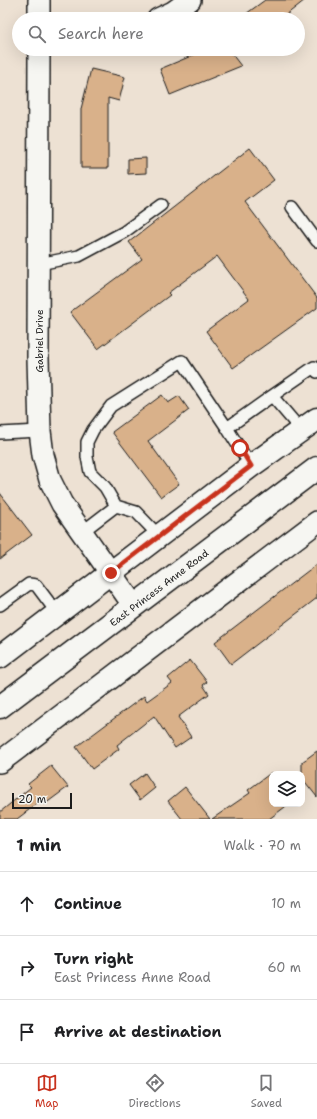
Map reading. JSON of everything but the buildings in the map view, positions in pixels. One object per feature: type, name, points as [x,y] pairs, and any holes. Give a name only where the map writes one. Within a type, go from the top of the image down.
[{"type":"main road","points":[[0,656],[160,537],[251,466],[309,424]]},
{"type":"main road","name":"East Princess Anne Road","points":[[0,707],[317,468]]},
{"type":"street","points":[[39,0],[39,12]]},
{"type":"street","points":[[173,12],[190,0]]},
{"type":"street","name":"Gabriel Drive","points":[[39,56],[40,431],[42,455],[50,480],[62,504],[134,606]]},
{"type":"street","points":[[0,762],[317,522]]},
{"type":"lane","points":[[39,264],[79,256],[124,232],[161,205]]},
{"type":"lane","points":[[292,207],[317,241]]},
{"type":"lane","points":[[160,537],[136,512],[116,506],[105,488],[90,472],[87,457],[87,442],[111,406],[182,361],[251,466]]},
{"type":"lane","points":[[227,428],[314,367],[317,372]]},
{"type":"lane","points":[[272,396],[309,424]]},
{"type":"lane","points":[[0,432],[40,431]]},
{"type":"lane","points":[[82,532],[116,506]]},
{"type":"lane","points":[[0,605],[29,584],[36,585],[57,614]]},
{"type":"route","points":[[111,573],[251,466],[240,448]]}]
